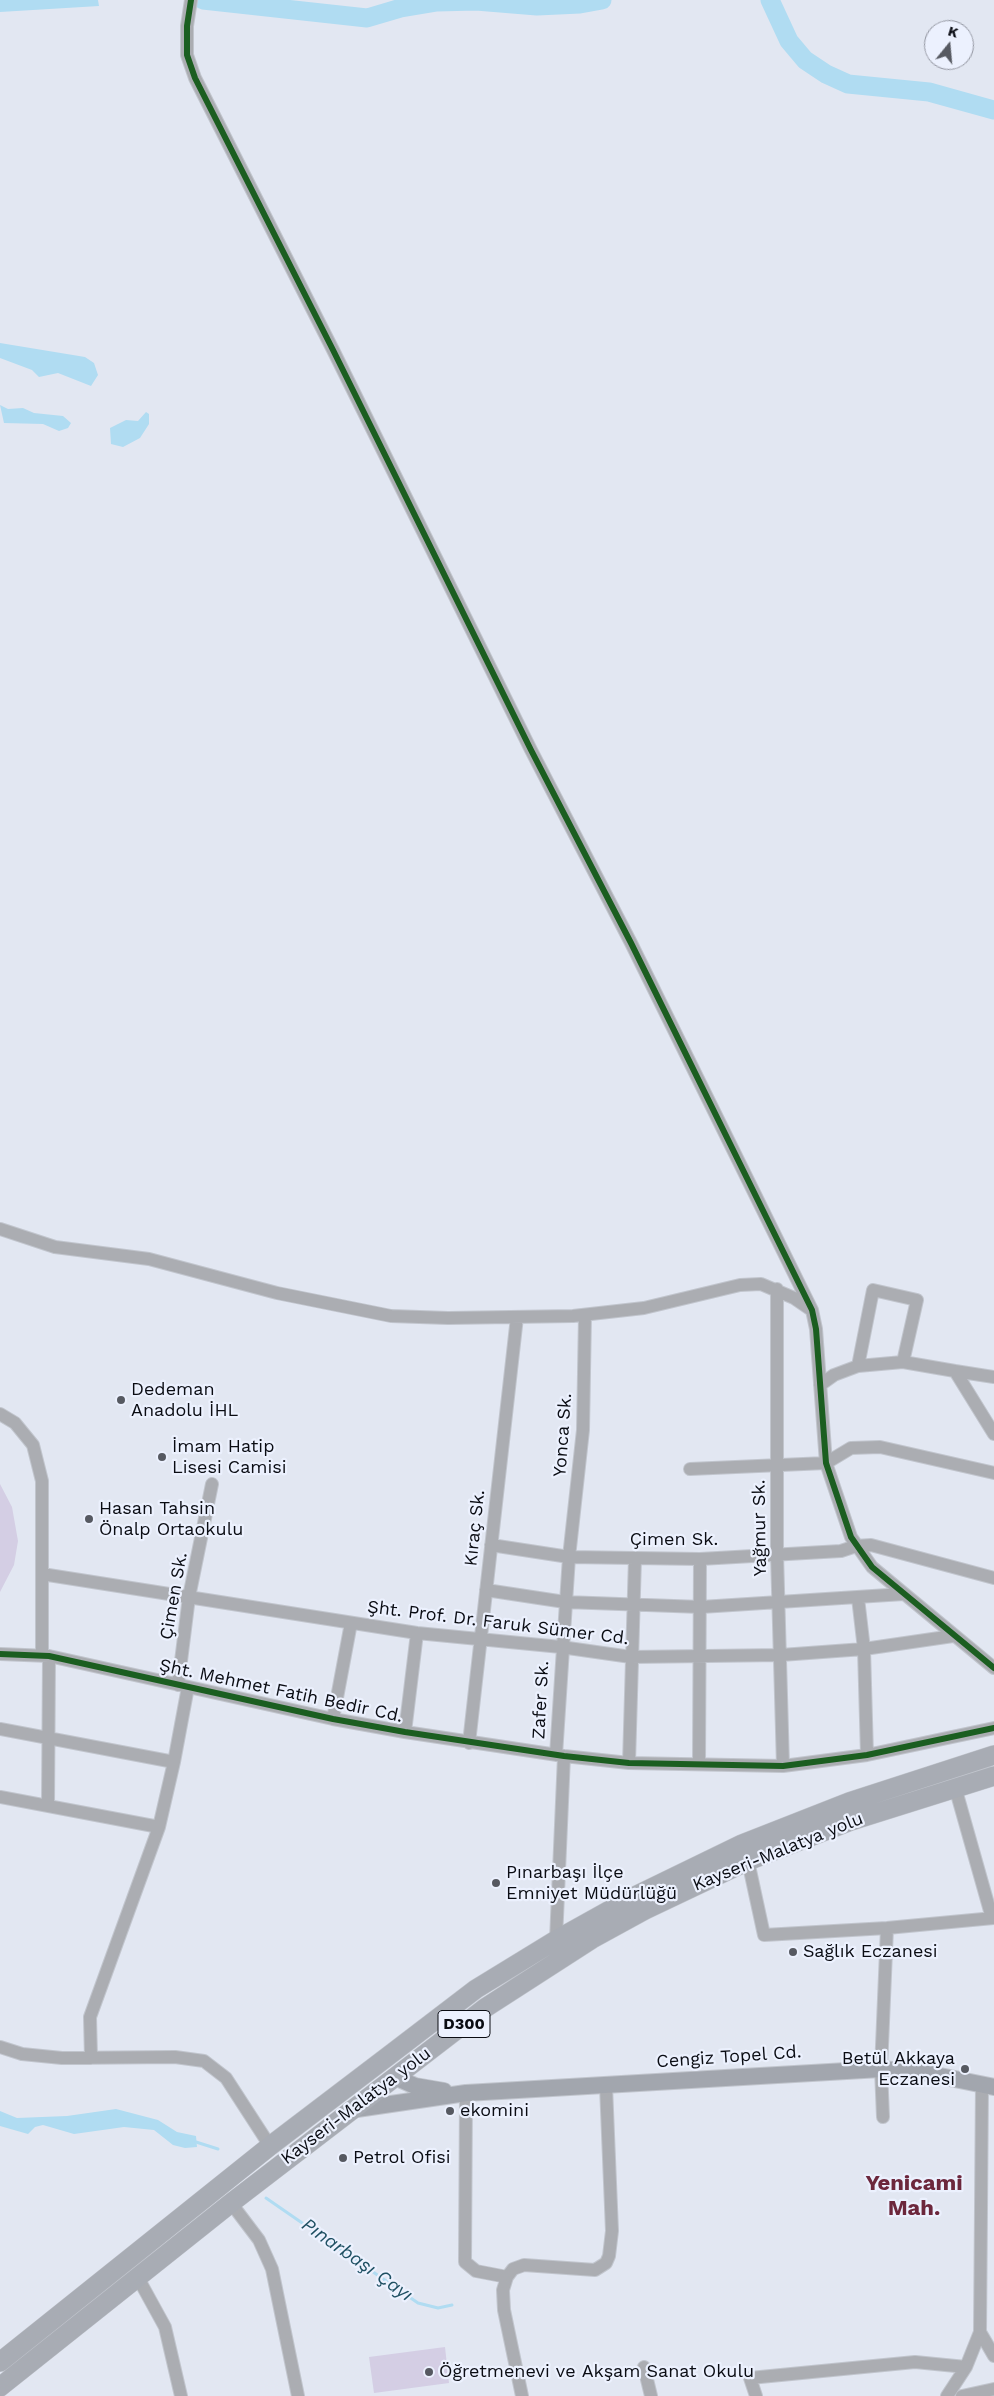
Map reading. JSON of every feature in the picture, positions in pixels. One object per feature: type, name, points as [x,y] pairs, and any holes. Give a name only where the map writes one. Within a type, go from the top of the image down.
[{"type":"highway","name":"Kayseri-Malatya yolu","points":[[0,2362],[270,2146],[476,1990],[556,1940],[642,1892],[742,1844],[849,1802],[994,1756]]},
{"type":"highway","name":"Kayseri-Malatya yolu","points":[[0,2387],[137,2276],[350,2110],[485,2008],[592,1939],[645,1910],[748,1861],[851,1821],[994,1776]]},
{"type":"main road","name":"Cengiz Topel Cd.","points":[[466,2093],[881,2069],[925,2073],[988,2085]]},
{"type":"main road","points":[[395,2077],[415,2086],[466,2093]]},
{"type":"main road","points":[[350,2110],[466,2093]]},
{"type":"street","points":[[191,0],[187,26],[187,55],[195,78],[329,342],[531,750],[631,944],[812,1310],[816,1329],[826,1463],[850,1537],[872,1567],[994,1668]]},
{"type":"street","points":[[0,1229],[55,1247],[149,1259],[295,1297],[382,1314],[448,1318],[585,1315],[669,1304],[740,1285],[761,1284],[776,1289],[812,1310]]},
{"type":"street","name":"Yağmur Sk.","points":[[776,1289],[777,1554],[782,1655],[783,1766]]},
{"type":"street","points":[[858,1366],[873,1290],[918,1300],[903,1362]]},
{"type":"street","name":"Yonca Sk.","points":[[568,1557],[583,1430],[585,1315]]},
{"type":"street","name":"Kıraç Sk.","points":[[469,1743],[517,1317]]},
{"type":"street","points":[[820,1385],[834,1375],[858,1366],[903,1362],[994,1377]]},
{"type":"street","points":[[955,1371],[994,1434]]},
{"type":"street","points":[[0,1414],[15,1423],[26,1434],[33,1445],[42,1481],[42,1574],[48,1738],[48,1805]]},
{"type":"street","points":[[690,1469],[826,1463],[852,1448],[880,1447],[994,1473]]},
{"type":"street","name":"Çimen Sk.","points":[[91,2058],[90,2018],[159,1827],[174,1762],[183,1686],[189,1597],[212,1484]]},
{"type":"street","name":"Çimen Sk.","points":[[491,1544],[568,1557],[700,1559],[841,1551],[856,1546],[871,1545],[994,1578]]},
{"type":"street","name":"Zafer Sk.","points":[[556,1940],[561,1647],[568,1557]]},
{"type":"street","points":[[628,1764],[635,1558]]},
{"type":"street","points":[[699,1764],[700,1559]]},
{"type":"street","name":"Şht. Prof. Dr. Faruk Sümer Cd.","points":[[42,1574],[417,1633],[480,1641],[561,1647],[631,1657],[782,1655],[864,1648],[954,1636]]},
{"type":"street","points":[[486,1590],[565,1602],[701,1607],[904,1594]]},
{"type":"street","points":[[858,1598],[864,1648],[867,1755]]},
{"type":"street","points":[[333,1719],[351,1623]]},
{"type":"street","points":[[404,1732],[417,1633]]},
{"type":"street","name":"Şht. Mehmet Fatih Bedir Cd.","points":[[0,1654],[45,1656],[333,1719],[404,1732],[469,1743],[628,1764],[783,1766],[867,1755],[994,1728]]},
{"type":"street","points":[[0,1729],[174,1762]]},
{"type":"street","points":[[748,1861],[764,1935],[887,1928],[993,1918],[956,1787]]},
{"type":"street","points":[[0,1797],[159,1827]]},
{"type":"street","points":[[882,2117],[881,2069],[887,1928]]},
{"type":"street","points":[[0,2047],[38,2056],[91,2058],[175,2056],[204,2061],[226,2078],[270,2146]]},
{"type":"street","points":[[947,2396],[966,2367],[980,2332],[988,2085]]},
{"type":"street","points":[[522,2396],[504,2310],[504,2290],[507,2276],[513,2268],[524,2265],[595,2270],[606,2263],[612,2231],[606,2086]]},
{"type":"street","points":[[466,2093],[465,2262],[476,2271],[507,2276]]},
{"type":"street","points":[[231,2203],[249,2225],[266,2253],[272,2269],[298,2396]]},
{"type":"street","points":[[137,2276],[165,2327],[181,2396]]},
{"type":"street","points":[[980,2332],[994,2356]]},
{"type":"street","points":[[756,2396],[750,2378],[915,2362],[966,2367]]},
{"type":"street","points":[[644,2367],[651,2396]]},
{"type":"street","points":[[962,2396],[994,2389]]},
{"type":"shaded area","points":[[0,1484],[12,1507],[18,1541],[14,1565],[0,1592]]},
{"type":"shaded area","points":[[445,2347],[449,2383],[374,2393],[369,2357]]},
{"type":"water","points":[[0,0],[98,0],[99,6],[0,12]]},
{"type":"water","points":[[0,343],[85,357],[94,363],[98,375],[91,386],[58,373],[39,377],[32,370],[0,358]]},
{"type":"water","points":[[0,405],[8,409],[23,408],[34,413],[63,416],[71,423],[68,428],[59,431],[43,424],[4,423]]},
{"type":"water","points":[[146,412],[149,414],[149,424],[140,438],[123,447],[111,444],[110,428],[126,420],[138,421]]},
{"type":"water","points":[[116,2109],[158,2120],[177,2132],[196,2136],[197,2147],[185,2148],[173,2145],[154,2130],[124,2127],[74,2134],[43,2125],[35,2127],[28,2134],[0,2126],[0,2111],[17,2118],[67,2116]]},
{"type":"waterway","points":[[203,0],[367,18],[401,8],[437,2],[476,1],[537,6],[580,4],[602,0]]},
{"type":"waterway","points":[[770,0],[789,41],[805,60],[826,74],[848,84],[929,92],[994,110]]},
{"type":"waterway","name":"Pınarbaşı Çayı","points":[[196,2142],[218,2149]]},
{"type":"waterway","name":"Pınarbaşı Çayı","points":[[266,2198],[418,2303],[438,2308],[452,2305]]},
{"type":"cycle path","points":[[191,0],[187,26],[187,55],[195,78],[333,350],[531,750],[631,943],[812,1310],[816,1329],[826,1463],[851,1537],[872,1567],[994,1668]]},
{"type":"cycle path","points":[[0,1654],[49,1656],[333,1719],[405,1732],[564,1756],[629,1763],[783,1766],[867,1755],[994,1728]]},
{"type":"place","name":"Dedeman Anadolu İHL","points":[[121,1400]]},
{"type":"place","name":"İmam Hatip Lisesi Camisi","points":[[162,1457]]},
{"type":"place","name":"Hasan Tahsin Önalp Ortaokulu","points":[[89,1519]]},
{"type":"place","name":"Pınarbaşı İlçe Emniyet Müdürlüğü","points":[[496,1883]]},
{"type":"place","name":"Sağlık Eczanesi","points":[[793,1952]]},
{"type":"place","name":"Betül Akkaya Eczanesi","points":[[965,2069]]},
{"type":"place","name":"ekomini","points":[[450,2111]]},
{"type":"place","name":"Petrol Ofisi","points":[[343,2158]]},
{"type":"place","name":"Öğretmenevi ve Akşam Sanat Okulu","points":[[429,2372]]},
{"type":"district","name":"Yenicami Mah.","points":[[914,2196]]}]
